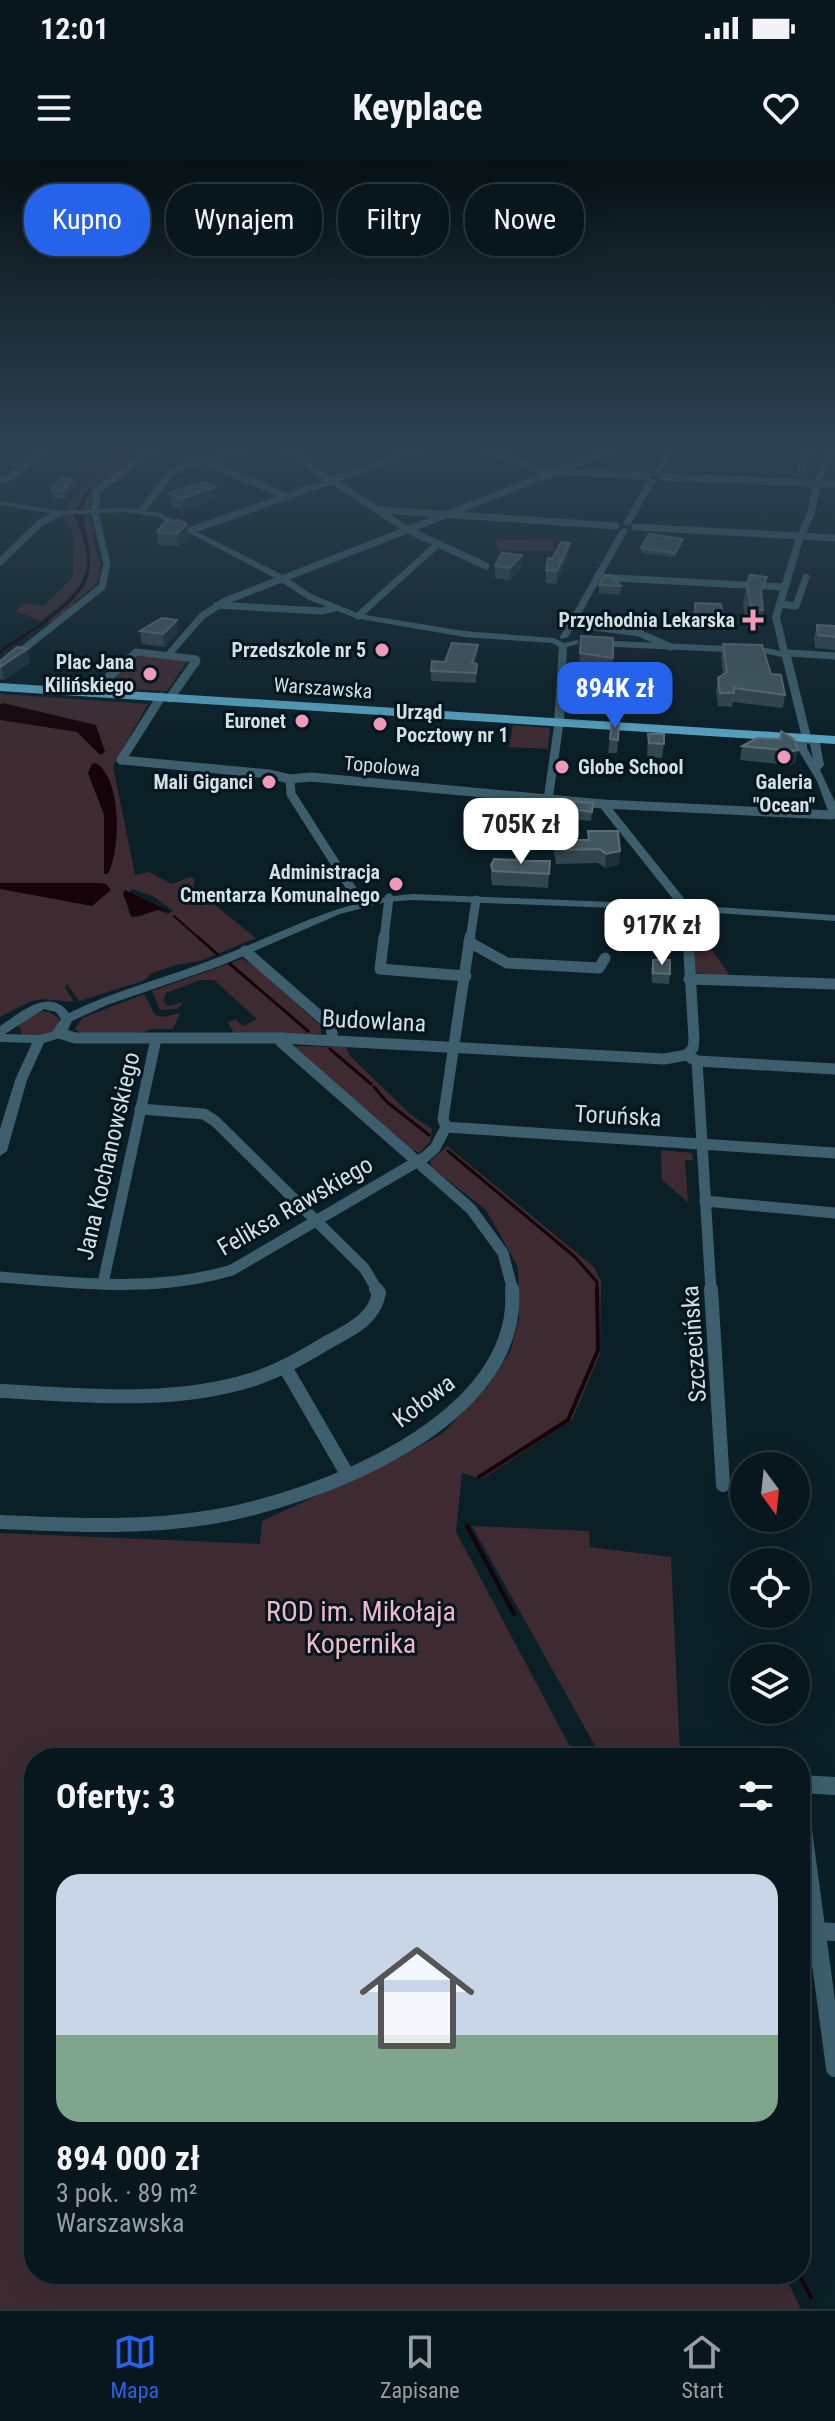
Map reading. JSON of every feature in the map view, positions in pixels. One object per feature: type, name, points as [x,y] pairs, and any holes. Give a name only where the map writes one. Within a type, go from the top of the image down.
[{"type":"main road","name":"Warszawska","points":[[0,687],[835,740]]},
{"type":"street","points":[[0,562],[16,546]]},
{"type":"street","points":[[0,668],[102,587],[107,564],[102,546]]},
{"type":"street","points":[[222,546],[335,608],[358,616],[464,634],[835,656]]},
{"type":"street","points":[[169,654],[202,616],[217,605],[366,546]]},
{"type":"street","points":[[358,616],[435,546]]},
{"type":"street","points":[[443,546],[486,566]]},
{"type":"street","points":[[548,800],[559,723],[560,641],[614,546]]},
{"type":"street","points":[[798,546],[775,621],[807,739],[815,743],[819,765],[816,769],[833,808]]},
{"type":"street","points":[[597,577],[785,587]]},
{"type":"street","points":[[780,604],[796,606],[806,577]]},
{"type":"street","points":[[217,605],[321,611],[335,608]]},
{"type":"street","points":[[572,624],[619,630],[660,640],[671,647]]},
{"type":"street","points":[[91,693],[135,652],[169,654],[197,661],[166,697]]},
{"type":"street","name":"Topolowa","points":[[166,697],[140,726],[121,760],[269,774],[290,779],[311,777],[603,804],[833,808]]},
{"type":"street","points":[[290,779],[291,794],[360,902]]},
{"type":"street","points":[[603,804],[686,908]]},
{"type":"street","points":[[389,898],[380,969],[466,976]]},
{"type":"street","points":[[21,1080],[18,1033],[21,1014],[36,1007],[64,1015],[245,951],[329,912],[360,902],[389,898],[476,900],[686,908],[835,918]]},
{"type":"street","points":[[417,1162],[435,1148],[446,1127],[443,1119],[476,900]]},
{"type":"street","name":"Szczecińska","points":[[686,908],[694,1045],[692,1058],[702,1143],[723,1485]]},
{"type":"street","points":[[469,942],[507,963],[599,968],[605,958]]},
{"type":"street","points":[[245,951],[331,1026],[333,1041]]},
{"type":"street","points":[[689,979],[835,984]]},
{"type":"street","points":[[0,1031],[18,1033],[39,1041],[59,1033],[64,1015]]},
{"type":"street","points":[[0,1038],[18,1033]]},
{"type":"street","name":"Budowlana","points":[[59,1033],[75,1038],[281,1038],[692,1058],[835,1069]]},
{"type":"street","name":"Kołowa","points":[[0,1522],[114,1527],[179,1522],[265,1504],[347,1474],[413,1439],[463,1405],[494,1364],[505,1344],[512,1321],[512,1275],[496,1240],[471,1209],[281,1042],[281,1038]]},
{"type":"street","name":"Jana Kochanowskiego","points":[[103,1283],[156,1039]]},
{"type":"street","points":[[0,1151],[21,1080],[39,1041]]},
{"type":"street","points":[[0,1391],[173,1395],[219,1387],[285,1367],[366,1319],[379,1298],[377,1288],[364,1268],[215,1121],[204,1114],[140,1109]]},
{"type":"street","name":"Toruńska","points":[[446,1127],[835,1153]]},
{"type":"street","name":"Feliksa Rawskiego","points":[[0,1277],[178,1284],[209,1278],[232,1270],[417,1162]]},
{"type":"street","points":[[705,1201],[835,1213]]},
{"type":"street","points":[[285,1367],[347,1474]]},
{"type":"street","points":[[810,1785],[835,1786]]},
{"type":"street","points":[[810,1890],[835,2068]]},
{"type":"street","points":[[815,1931],[835,1932]]},
{"type":"green space","points":[[73,546],[85,546],[85,576],[70,596],[41,621],[16,611],[25,603],[44,606],[73,577]]},
{"type":"green space","points":[[88,546],[95,546],[101,566],[98,567],[97,582],[74,602],[77,604],[51,623],[45,621],[83,586],[88,576]]},
{"type":"green space","points":[[497,546],[554,546],[555,551],[497,551]]},
{"type":"green space","points":[[138,655],[187,661],[167,691],[114,688],[108,684]]},
{"type":"green space","points":[[0,694],[148,704],[113,766],[135,875],[149,872],[172,884],[190,877],[195,879],[193,888],[176,897],[186,895],[197,901],[206,898],[256,938],[200,961],[176,965],[152,973],[143,981],[79,1001],[67,984],[65,988],[74,1002],[41,999],[0,1017]],"holes":[[[132,889],[153,896],[173,911],[168,914],[158,910],[138,917],[130,916],[125,896]]]},
{"type":"green space","points":[[513,725],[550,728],[548,749],[509,747]]},
{"type":"green space","points":[[695,928],[729,974],[724,977],[695,972]]},
{"type":"green space","points":[[242,959],[252,964],[321,1026],[321,1034],[234,1033],[228,1023],[235,1019],[243,1026],[257,1019],[214,980],[200,980],[166,993],[163,1001],[168,1006],[184,1002],[177,1009],[160,1010],[152,991]]},
{"type":"green space","points":[[144,994],[155,1015],[163,1017],[180,1013],[173,1029],[151,1029],[138,1035],[80,1033],[75,1029],[82,1018]]},
{"type":"green space","points":[[42,1011],[59,1018],[51,1033],[28,1037],[22,1034],[18,1024],[34,1012]]},
{"type":"green space","points":[[294,1046],[346,1047],[350,1056],[410,1114],[432,1129],[430,1142],[419,1153],[414,1150],[408,1152]]},
{"type":"green space","name":"ROD im. Mikołaja Kopernika","points":[[447,1146],[594,1267],[601,1281],[600,1354],[572,1420],[482,1479],[462,1473],[456,1532],[571,1748],[24,1748],[24,2284],[789,2284],[801,2309],[0,2309],[0,1533],[260,1544],[262,1521],[399,1458],[443,1433],[488,1386],[511,1350],[519,1318],[518,1267],[486,1210],[431,1167],[430,1161]]},
{"type":"green space","points":[[661,1150],[692,1153],[693,1160],[685,1160],[688,1202],[662,1180]]},
{"type":"green space","points":[[472,1526],[589,1531],[590,1547],[671,1557],[680,1748],[596,1748]]},
{"type":"shaded area","points":[[85,546],[90,560],[89,572],[78,594],[58,613],[0,654],[0,650],[42,623],[69,600],[86,573],[88,557]]},
{"type":"shaded area","points":[[0,704],[96,725],[105,752],[100,755],[77,732],[0,720]]},
{"type":"shaded area","points":[[96,763],[105,771],[111,784],[117,816],[115,849],[108,874],[104,874],[104,815],[88,773],[92,764]]},
{"type":"shaded area","points":[[0,883],[98,883],[106,884],[111,890],[92,906],[0,889]]},
{"type":"shaded area","points":[[125,890],[171,912],[158,910],[132,917],[123,894]]},
{"type":"building","points":[[559,546],[568,546],[557,571],[546,570],[548,558],[552,559]]},
{"type":"building","points":[[642,546],[679,546],[675,553]]},
{"type":"building","points":[[502,553],[522,555],[510,568],[495,566]]},
{"type":"building","points":[[750,575],[767,577],[761,591],[763,610],[751,609],[747,584]]},
{"type":"building","points":[[604,576],[611,576],[621,586],[599,585]]},
{"type":"building","points":[[695,603],[721,604],[723,616],[696,615]]},
{"type":"building","points":[[162,618],[177,620],[163,634],[140,631]]},
{"type":"building","points":[[817,625],[835,626],[835,637],[818,635]]},
{"type":"building","points":[[581,636],[613,638],[613,658],[580,653]]},
{"type":"building","points":[[452,643],[478,645],[472,663],[477,664],[476,673],[431,671],[432,661],[445,662]]},
{"type":"building","points":[[723,644],[762,645],[771,674],[781,675],[785,695],[734,688],[734,693],[720,693],[718,678],[727,672]]},
{"type":"building","points":[[17,647],[27,649],[0,667],[0,661]]},
{"type":"building","points":[[612,719],[619,720],[618,740],[610,739]]},
{"type":"building","points":[[781,731],[794,739],[798,750],[742,746],[757,738],[781,739]]},
{"type":"building","points":[[648,734],[664,734],[664,744],[649,743]]},
{"type":"building","points":[[570,801],[593,803],[592,812],[569,809]]},
{"type":"building","points":[[553,829],[571,829],[572,840],[589,840],[588,831],[618,831],[620,851],[606,854],[600,849],[557,850]]},
{"type":"building","points":[[516,855],[525,861],[550,861],[549,874],[493,871],[491,865],[494,859],[517,860]]},
{"type":"building","points":[[653,960],[670,960],[670,974],[653,973]]},
{"type":"waterway","points":[[174,916],[200,939]]},
{"type":"waterway","points":[[198,937],[217,954]]},
{"type":"waterway","points":[[230,964],[308,1031]]},
{"type":"waterway","points":[[330,1049],[371,1084]]},
{"type":"waterway","points":[[374,1087],[387,1102],[429,1135]]},
{"type":"waterway","points":[[448,1151],[575,1257],[597,1282],[597,1289]]},
{"type":"waterway","points":[[479,1477],[568,1420],[598,1350],[597,1289]]},
{"type":"waterway","points":[[467,1526],[514,1614]]},
{"type":"waterway","points":[[804,2284],[811,2297]]},
{"type":"place","name":"Przychodnia Lekarska","points":[[753,620]]},
{"type":"place","name":"Przedszkole nr 5","points":[[382,650]]},
{"type":"place","name":"Plac Jana Kilińskiego","points":[[150,674]]},
{"type":"place","name":"Euronet","points":[[302,721]]},
{"type":"place","name":"Urząd Pocztowy nr 1","points":[[380,724]]},
{"type":"place","name":"Galeria \"Ocean\"","points":[[784,757]]},
{"type":"place","name":"Globe School","points":[[562,767]]},
{"type":"place","name":"Mali Giganci","points":[[269,782]]},
{"type":"place","name":"Administracja Cmentarza Komunalnego","points":[[396,884]]}]
